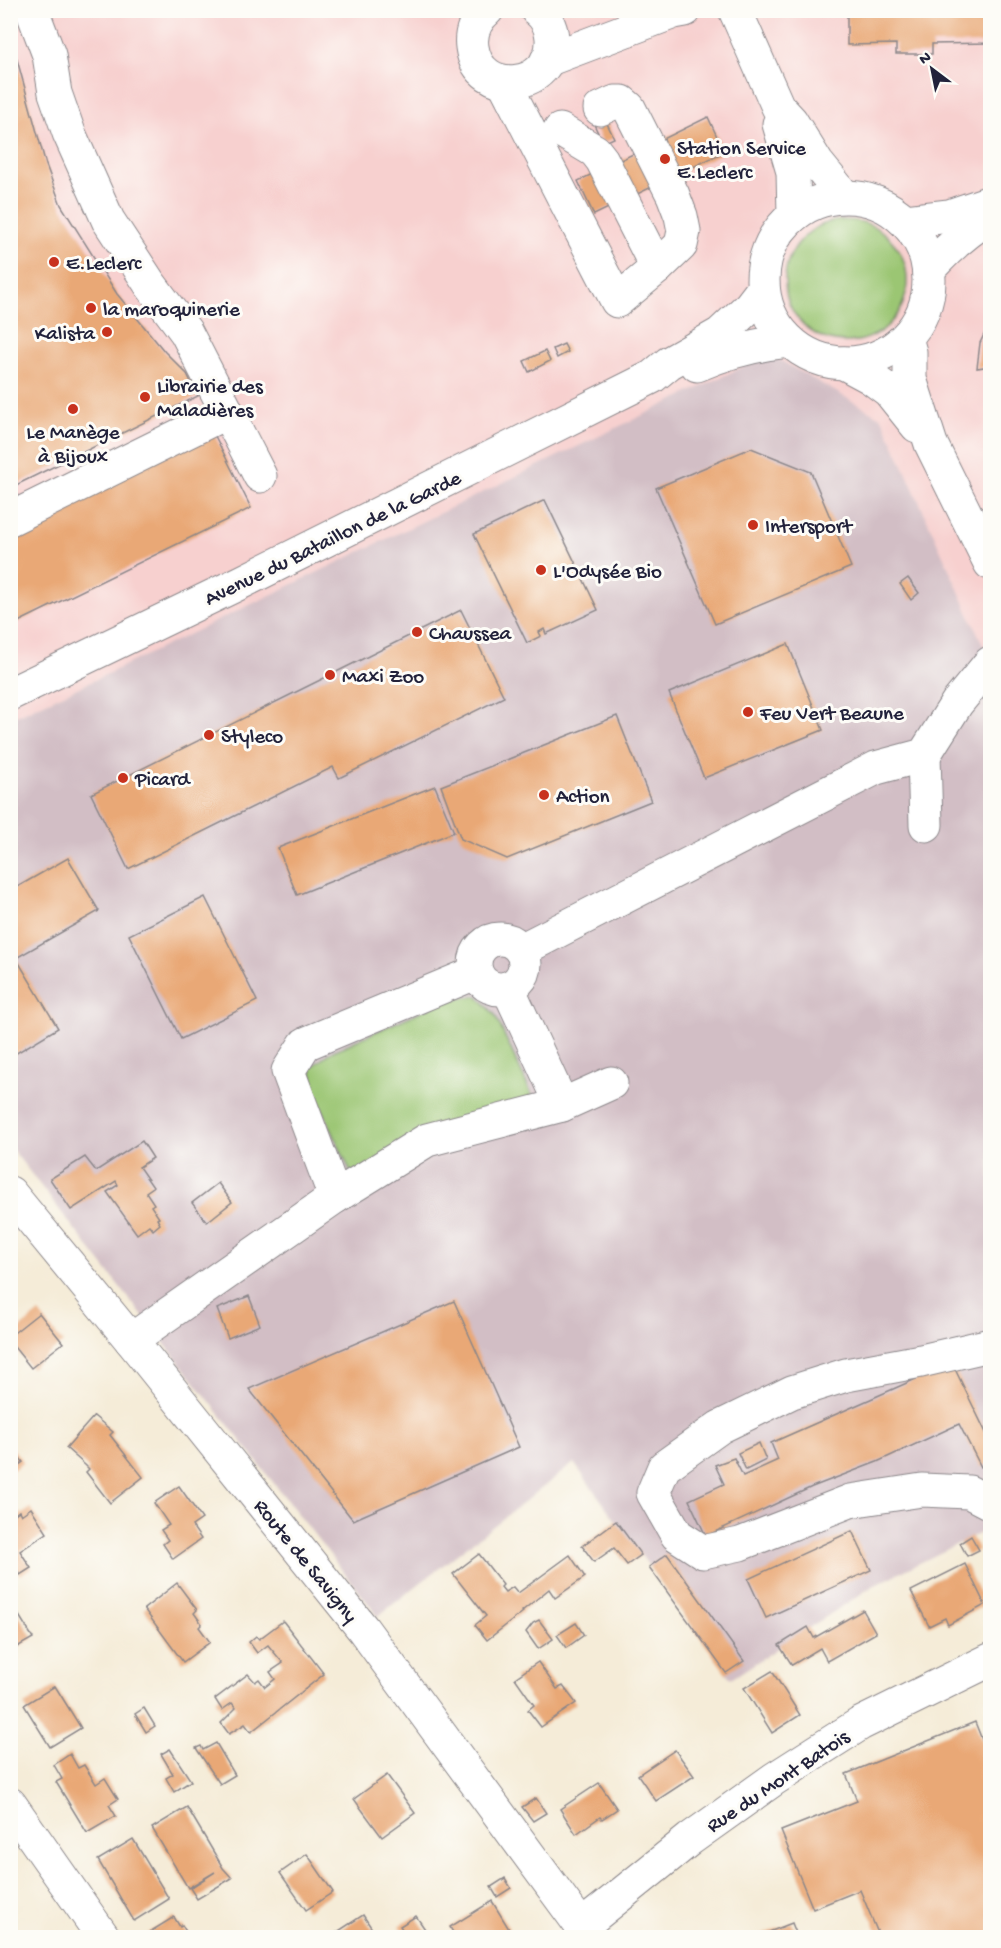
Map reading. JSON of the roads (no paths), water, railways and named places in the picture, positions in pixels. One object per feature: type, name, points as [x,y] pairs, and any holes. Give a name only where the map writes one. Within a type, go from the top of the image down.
[{"type":"street","points":[[32,10],[49,55],[55,93],[69,133],[108,220],[150,284],[186,332],[260,476]]},
{"type":"street","points":[[546,26],[617,10]]},
{"type":"street","points":[[546,26],[686,10]]},
{"type":"street","points":[[705,10],[737,16],[778,107],[791,121],[817,163],[844,196]]},
{"type":"street","points":[[481,12],[471,41],[473,54],[479,66],[486,73],[504,82],[548,137],[617,301],[681,245],[684,231],[673,195],[629,108],[622,102],[615,102],[548,137]]},
{"type":"street","points":[[504,82],[517,82],[540,71],[546,26]]},
{"type":"street","points":[[778,107],[780,128],[793,172],[794,215]]},
{"type":"street","points":[[548,137],[595,151],[602,160],[657,268]]},
{"type":"street","points":[[844,196],[867,199],[888,207],[906,222],[921,243],[929,269],[928,294],[920,317],[906,338],[888,352],[867,361],[844,363],[824,360],[805,353],[789,341],[776,326],[767,308],[763,289],[763,268],[769,248],[779,230],[794,215],[817,201],[844,196]]},
{"type":"street","points":[[906,222],[949,216],[990,202]]},
{"type":"street","points":[[929,269],[972,228],[990,217]]},
{"type":"street","name":"Avenue du Bataillon de la Garde","points":[[10,694],[243,582],[652,377],[669,363],[720,334],[750,306],[763,289]]},
{"type":"street","points":[[906,338],[910,352],[909,380],[931,444],[990,563]]},
{"type":"street","name":"Avenue du Bataillon de la Garde","points":[[652,377],[675,375],[733,351],[755,345],[789,341]]},
{"type":"street","points":[[844,363],[870,377],[889,391],[931,444]]},
{"type":"street","points":[[10,519],[228,412]]},
{"type":"street","points":[[926,825],[924,755],[957,704],[990,663]]},
{"type":"street","points":[[521,950],[876,768],[924,755]]},
{"type":"street","points":[[492,939],[509,940],[521,950],[525,958],[523,975],[518,982],[508,988],[494,989],[486,986],[480,980],[474,964],[479,949],[492,939]]},
{"type":"street","points":[[335,1197],[288,1071],[305,1044],[476,972]]},
{"type":"street","points":[[508,988],[561,1105]]},
{"type":"street","points":[[131,1340],[335,1197],[427,1140],[561,1105],[611,1083]]},
{"type":"street","name":"Route de Savigny","points":[[10,1193],[363,1629],[584,1934]]},
{"type":"street","points":[[990,1344],[921,1361],[846,1375],[792,1392],[720,1427],[664,1467],[653,1492],[677,1535],[703,1552],[740,1544],[850,1501],[922,1490],[969,1492],[990,1503]]},
{"type":"street","name":"Rue du Mont Batois","points":[[584,1934],[690,1839],[774,1779],[860,1724],[990,1660]]},
{"type":"street","points":[[10,1804],[104,1938]]},
{"type":"place","name":"Station Service E.Leclerc","points":[[665,159]]},
{"type":"place","name":"E.Leclerc","points":[[54,262]]},
{"type":"place","name":"la maroquinerie","points":[[91,308]]},
{"type":"place","name":"Kalista","points":[[107,332]]},
{"type":"place","name":"Librairie des Maladières","points":[[145,397]]},
{"type":"place","name":"Le Manège à Bijoux","points":[[73,409]]},
{"type":"place","name":"Intersport","points":[[753,525]]},
{"type":"place","name":"L'Odysée Bio","points":[[541,570]]},
{"type":"place","name":"Chaussea","points":[[417,632]]},
{"type":"place","name":"Maxi Zoo","points":[[330,675]]},
{"type":"place","name":"Feu Vert Beaune","points":[[748,712]]},
{"type":"place","name":"Styleco","points":[[209,735]]},
{"type":"place","name":"Picard","points":[[123,778]]},
{"type":"place","name":"Action","points":[[544,795]]}]
